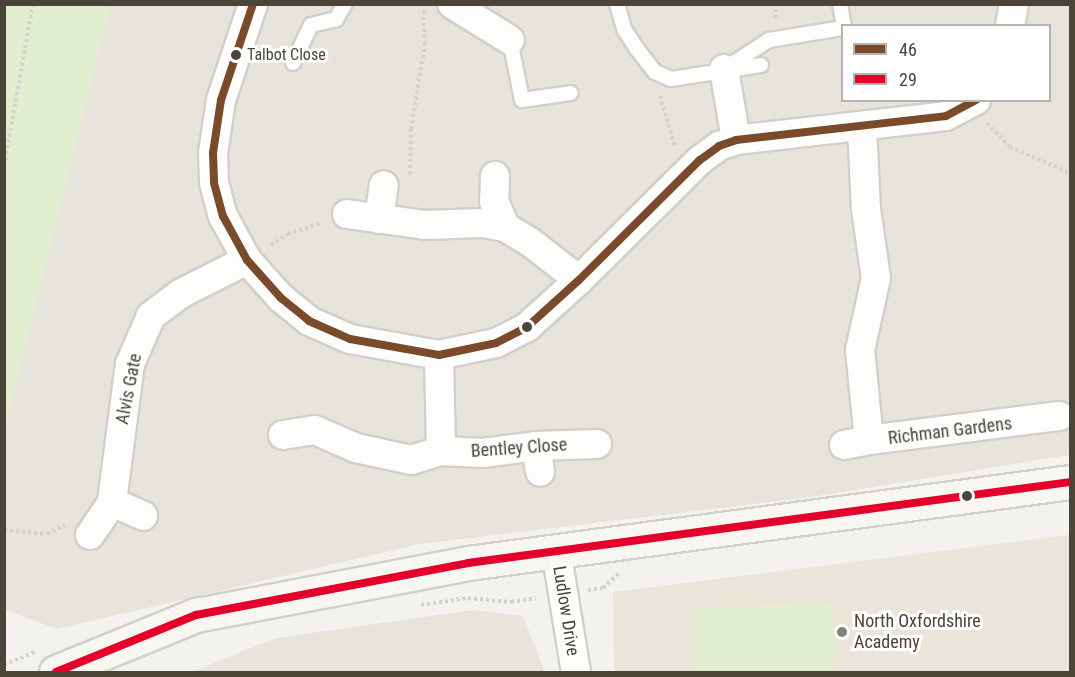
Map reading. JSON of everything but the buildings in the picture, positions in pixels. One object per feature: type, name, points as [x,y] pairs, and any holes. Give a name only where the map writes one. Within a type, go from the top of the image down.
[{"type":"main road","points":[[56,672],[196,615],[468,563],[1071,482]]},
{"type":"street","points":[[253,4],[221,100],[213,153],[214,183],[223,216],[247,260],[281,298],[309,321],[350,339],[439,355],[496,343],[527,327],[579,280],[684,176],[719,146],[736,140],[862,128],[946,116],[973,103]]},
{"type":"street","points":[[1010,24],[1014,4]]},
{"type":"street","points":[[448,5],[510,40]]},
{"type":"street","points":[[724,69],[736,140]]},
{"type":"street","name":"Richman Gardens","points":[[862,128],[866,209],[876,278],[860,351],[857,443],[1059,416]]},
{"type":"street","points":[[495,176],[494,201],[505,227]]},
{"type":"street","points":[[380,219],[384,185]]},
{"type":"street","points":[[347,214],[425,225],[483,223],[505,227],[530,242],[579,280]]},
{"type":"street","name":"Alvis Gate","points":[[90,535],[112,502],[130,364],[151,316],[180,294],[247,260]]},
{"type":"street","points":[[439,355],[441,451]]},
{"type":"street","name":"Bentley Close","points":[[283,435],[315,430],[356,448],[411,460],[441,451],[538,459],[597,444]]},
{"type":"street","points":[[112,502],[143,516]]},
{"type":"street","name":"Ludlow Drive","points":[[556,550],[576,672]]},
{"type":"lane","points":[[293,63],[311,25],[336,19],[345,4]]},
{"type":"lane","points":[[617,4],[624,29],[653,70],[671,80],[724,69],[761,65]]},
{"type":"lane","points":[[840,4],[843,24]]},
{"type":"lane","points":[[724,69],[769,40],[841,27]]},
{"type":"lane","points":[[510,40],[522,100],[571,93]]},
{"type":"path","points":[[4,166],[33,4]]},
{"type":"path","points":[[409,223],[411,129],[425,44],[423,13],[448,5]]},
{"type":"path","points":[[653,70],[684,176]]},
{"type":"path","points":[[973,103],[1010,147],[1071,173]]},
{"type":"path","points":[[247,260],[288,234],[347,214]]},
{"type":"path","points":[[4,530],[47,534],[112,502]]},
{"type":"shaded area","points":[[110,5],[1070,5],[1070,455],[812,497],[420,544],[57,629],[5,610],[5,426]]},
{"type":"shaded area","name":"North Oxfordshire Academy","points":[[1070,535],[1070,672],[614,672],[613,592]]},
{"type":"shaded area","points":[[473,610],[523,616],[545,672],[192,672],[276,638]]},
{"type":"green space","points":[[4,5],[110,5],[5,426]]},
{"type":"green space","points":[[833,604],[834,672],[695,672],[694,606]]},
{"type":"transit line","name":"46","points":[[253,4],[221,100],[213,153],[214,183],[223,216],[247,260],[281,298],[309,321],[350,339],[439,355],[496,343],[527,327],[579,280],[700,160],[719,146],[736,140],[946,116],[972,102]]},
{"type":"transit line","name":"29","points":[[56,672],[196,615],[468,563],[1070,482]]},
{"type":"place","name":"Talbot Close","points":[[236,55]]},
{"type":"place","name":"North Oxfordshire Academy","points":[[842,632]]}]
